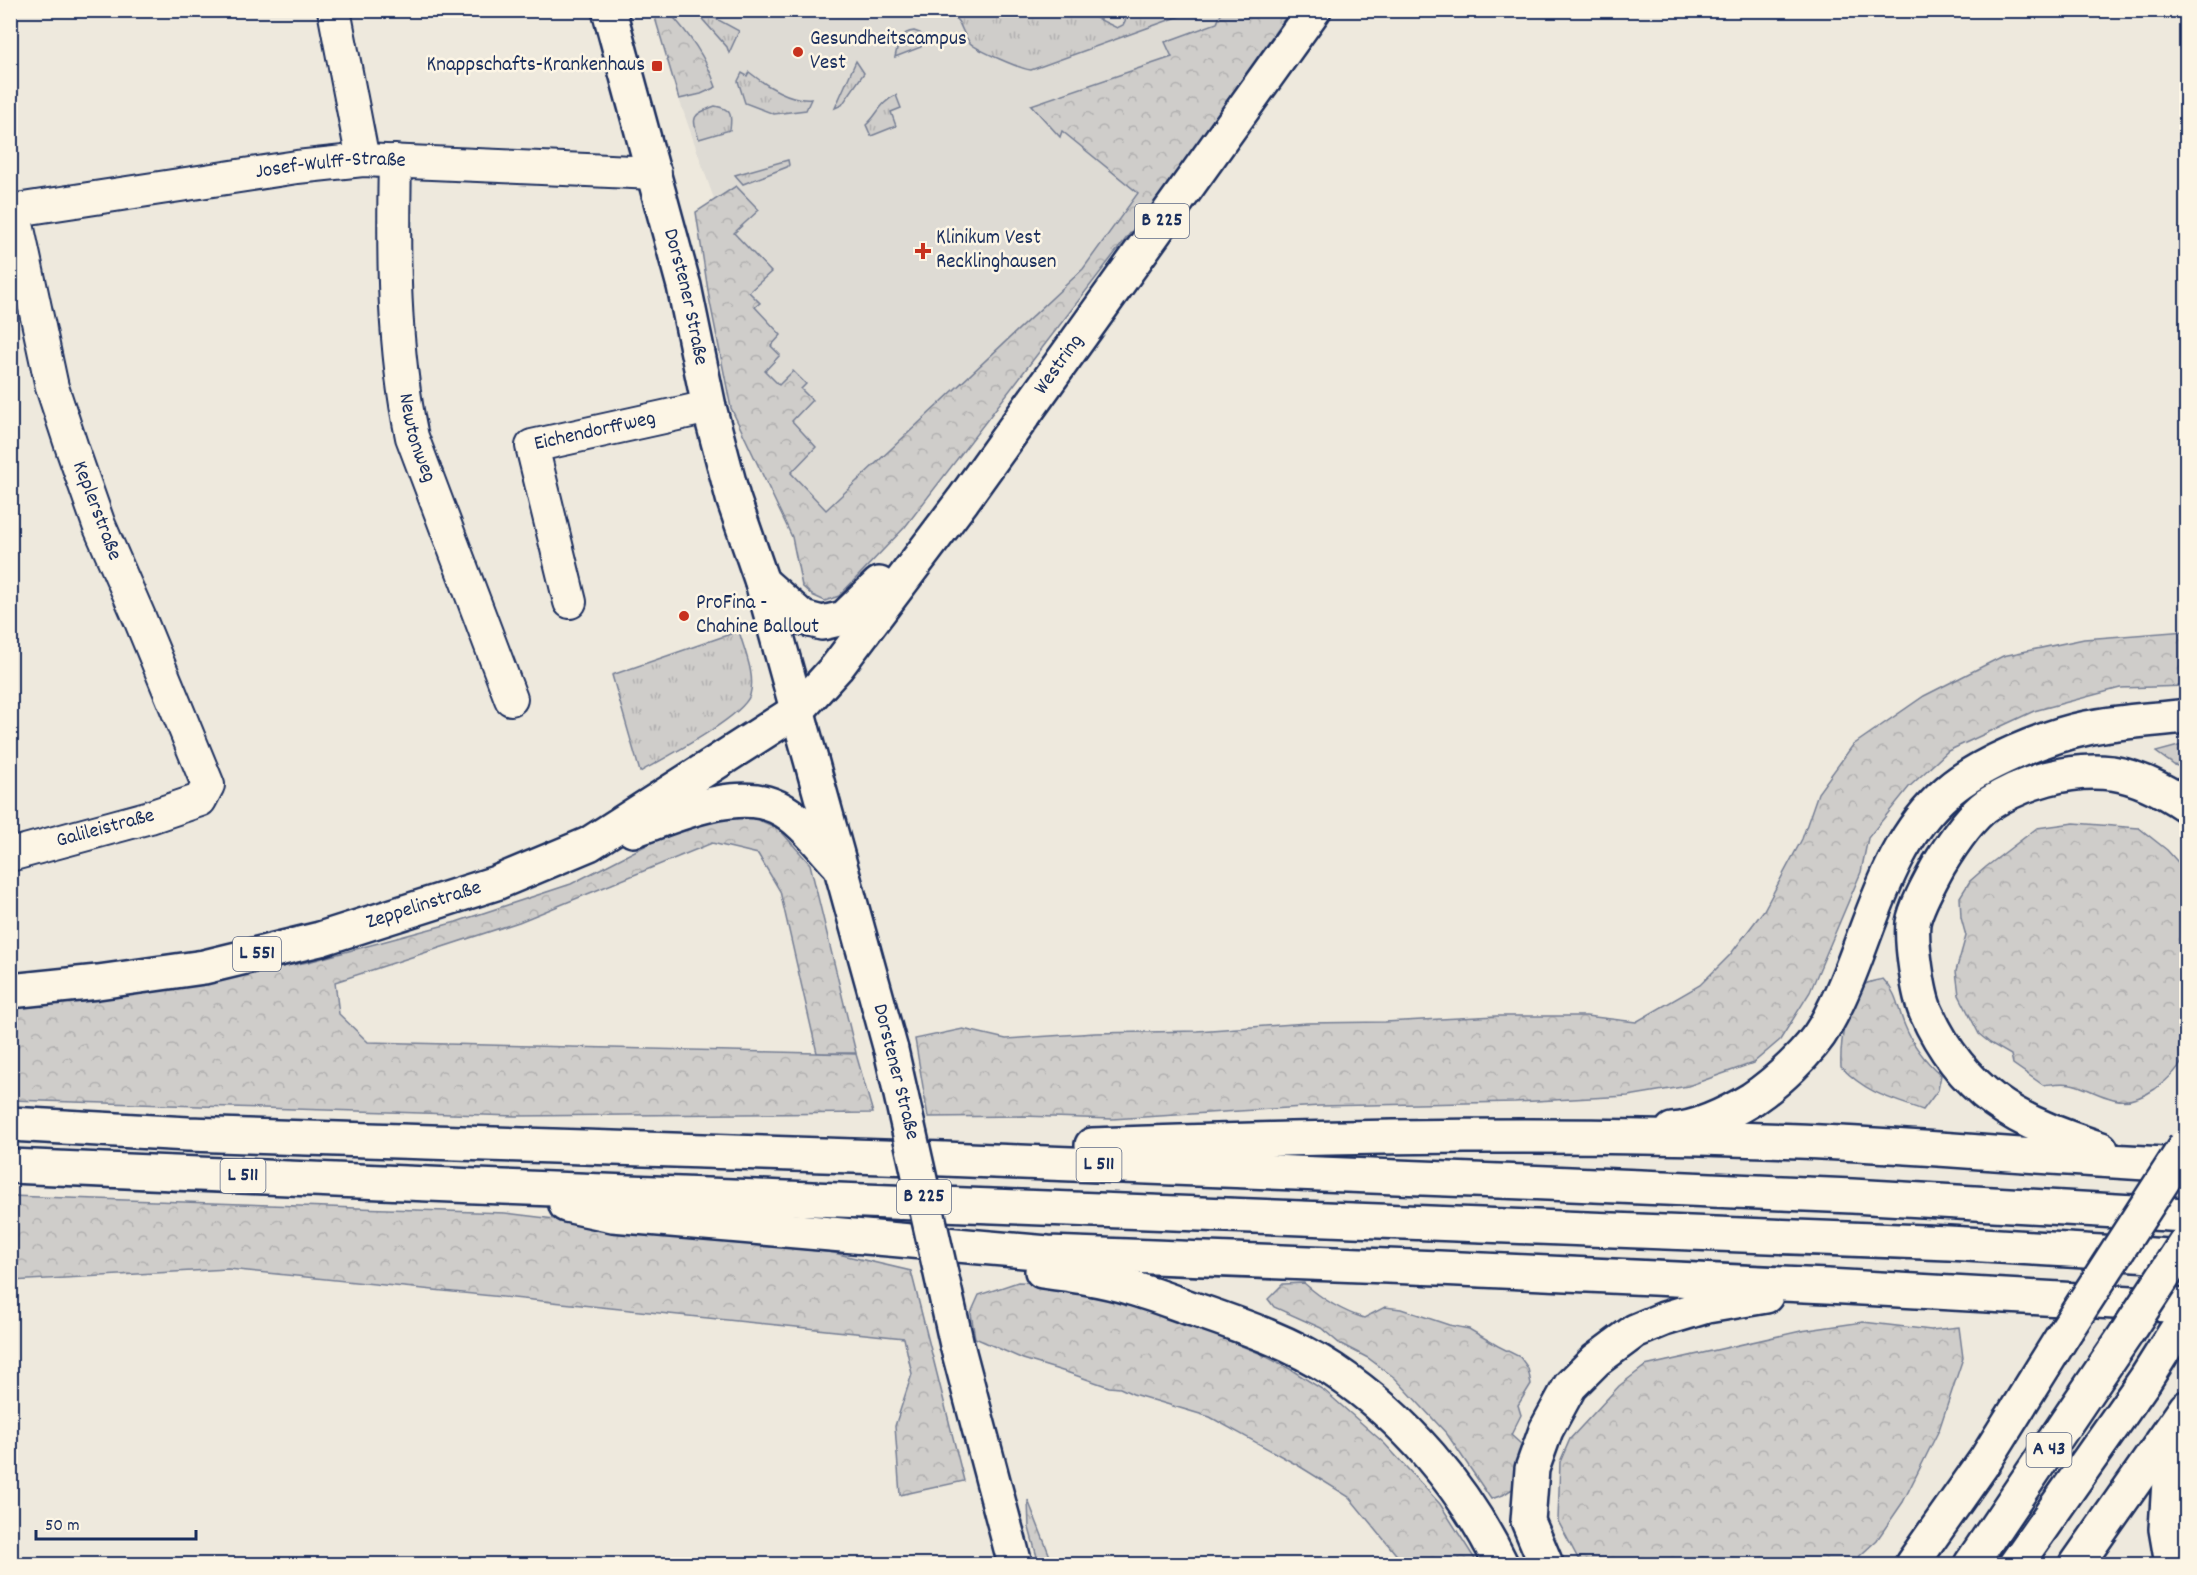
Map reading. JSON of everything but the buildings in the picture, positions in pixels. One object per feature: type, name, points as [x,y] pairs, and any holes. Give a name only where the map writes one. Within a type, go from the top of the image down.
[{"type":"main road","name":"Dorstener Straße","points":[[609,10],[684,286],[709,407],[733,498],[762,582],[891,1050],[957,1345],[1016,1564]]},
{"type":"main road","name":"Westring","points":[[798,710],[837,667],[963,500],[1314,10]]},
{"type":"main road","name":"Dorstener Straße","points":[[762,582],[803,618],[822,623],[844,618],[963,500]]},
{"type":"main road","name":"Zeppelinstraße","points":[[10,991],[98,982],[204,967],[320,939],[496,884],[589,844],[798,710]]},
{"type":"main road","points":[[1577,1137],[1684,1129],[1734,1110],[1767,1089],[1796,1061],[1824,1027],[1846,982],[1888,872],[1917,822],[1949,790],[1987,766],[2025,747],[2056,737],[2087,728],[2187,716]]},
{"type":"main road","points":[[2140,1163],[2063,1136],[2022,1117],[1995,1101],[1966,1076],[1925,1010],[1913,955],[1913,921],[1930,881],[1953,842],[1986,806],[2026,786],[2065,773],[2113,773],[2162,789],[2187,805]]},
{"type":"main road","name":"B 225","points":[[589,844],[706,806],[741,800],[762,802],[778,807],[795,819],[841,868]]},
{"type":"main road","name":"L 511","points":[[10,1124],[200,1134],[947,1159],[1852,1196],[2187,1215]]},
{"type":"main road","points":[[947,1159],[1072,1146],[1281,1138],[1577,1137],[1839,1143],[2187,1165]]},
{"type":"main road","points":[[1912,1564],[1986,1459],[2036,1377],[2187,1145]]},
{"type":"main road","name":"L 511","points":[[10,1166],[1949,1243],[2187,1257]]},
{"type":"main road","points":[[476,1186],[613,1215],[1048,1253],[1827,1286],[2187,1306]]},
{"type":"main road","points":[[837,1234],[883,1249],[1092,1278],[1132,1288],[1231,1322],[1287,1346],[1342,1377],[1379,1404],[1414,1438],[1457,1489],[1487,1535],[1501,1564]]},
{"type":"main road","name":"A 43","points":[[1971,1564],[2187,1242]]},
{"type":"main road","points":[[1546,1564],[1528,1521],[1532,1469],[1546,1431],[1569,1386],[1596,1360],[1635,1331],[1664,1319],[1707,1306],[1827,1286]]},
{"type":"main road","name":"A 43","points":[[2016,1564],[2145,1380],[2179,1326]]},
{"type":"main road","points":[[1890,1564],[2036,1377]]},
{"type":"main road","points":[[2077,1564],[2187,1408]]},
{"type":"main road","points":[[2172,1564],[2166,1529],[2169,1481],[2187,1426]]},
{"type":"street","points":[[334,10],[363,160]]},
{"type":"street","name":"Josef-Wulff-Straße","points":[[12,210],[297,167],[363,160],[655,173]]},
{"type":"street","name":"Newtonweg","points":[[395,161],[394,246],[402,392],[412,437],[511,699]]},
{"type":"street","name":"Keplerstraße","points":[[12,210],[52,387],[99,525],[208,785],[200,800]]},
{"type":"street","name":"Eichendorffweg","points":[[570,602],[532,446],[709,407]]},
{"type":"street","name":"Galileistraße","points":[[10,855],[150,818],[200,800]]},
{"type":"shaded area","name":"Klinikum Vest Recklinghausen","points":[[668,11],[1267,11],[1083,269],[826,511],[790,473],[791,421],[779,386],[765,371],[770,346],[749,292],[770,272],[733,233],[736,186],[714,199],[679,99],[701,94],[710,70],[691,37]]},
{"type":"green space","points":[[653,11],[668,11],[683,28],[702,56],[716,87],[701,94],[679,99]]},
{"type":"green space","points":[[695,11],[702,11],[739,31],[729,53],[727,47]]},
{"type":"green space","points":[[944,11],[1024,11],[1033,15],[1041,11],[1082,11],[1117,28],[1123,25],[1130,11],[1194,11],[1031,70],[1009,63],[974,46],[966,38],[959,22]]},
{"type":"green space","points":[[1222,11],[1290,11],[1174,176],[905,527],[839,596],[825,601],[812,595],[802,586],[792,537],[731,408],[709,297],[696,212],[736,186],[759,210],[734,233],[771,272],[749,292],[760,303],[755,307],[781,335],[771,346],[780,355],[765,371],[779,385],[793,371],[806,384],[801,389],[812,400],[792,421],[816,447],[791,473],[826,510],[1083,269],[1138,193],[1062,131],[1060,137],[1031,105],[1172,57],[1165,42],[1217,23]]},
{"type":"green space","points":[[914,31],[920,33],[923,38],[921,47],[895,57],[902,37]]},
{"type":"green space","points":[[856,61],[864,73],[842,105],[835,108]]},
{"type":"green space","points":[[749,72],[779,92],[795,98],[811,99],[806,110],[774,114],[745,103],[738,81],[742,73],[747,76]]},
{"type":"green space","points":[[896,95],[901,108],[891,112],[896,126],[871,136],[866,125],[882,105]]},
{"type":"green space","points":[[715,106],[725,109],[730,114],[730,130],[699,139],[695,117]]},
{"type":"green space","points":[[788,160],[787,167],[743,184],[735,175]]},
{"type":"green space","points":[[739,631],[752,679],[750,695],[744,704],[718,726],[640,772],[612,675]]},
{"type":"green space","points":[[2186,631],[2186,686],[2120,688],[2034,711],[1948,751],[1909,787],[1868,838],[1861,872],[1810,992],[1780,1040],[1753,1063],[1688,1086],[1628,1096],[1515,1102],[1320,1106],[1112,1119],[1023,1116],[928,1117],[915,1039],[963,1029],[1006,1039],[1095,1033],[1197,1031],[1307,1023],[1385,1022],[1496,1016],[1586,1016],[1636,1022],[1700,985],[1730,955],[1764,910],[1802,839],[1818,793],[1853,745],[1924,696],[2003,656],[2084,639]]},
{"type":"green space","points":[[2186,744],[2186,768],[2174,765],[2156,752]]},
{"type":"green space","points":[[716,814],[750,816],[779,829],[810,864],[856,1053],[817,1053],[780,891],[758,854],[712,843],[519,922],[335,982],[339,1014],[368,1042],[856,1054],[873,1113],[515,1116],[11,1100],[11,1007],[104,998],[308,962],[456,922],[571,884],[666,835]]},
{"type":"green space","points":[[2074,823],[2139,828],[2167,850],[2186,871],[2186,1055],[2177,1070],[2160,1086],[2130,1100],[2107,1097],[2071,1084],[2043,1085],[2013,1064],[2011,1055],[1979,1034],[1959,995],[1956,971],[1966,936],[1961,918],[1960,897],[1970,881],[2037,828]]},
{"type":"green space","points":[[1883,979],[1894,995],[1905,1026],[1916,1047],[1941,1075],[1938,1090],[1923,1110],[1870,1089],[1841,1067],[1843,1035],[1852,1000],[1864,985]]},
{"type":"green space","points":[[10,1196],[505,1213],[834,1253],[911,1271],[964,1481],[900,1495],[895,1426],[912,1374],[904,1338],[228,1269],[11,1281]]},
{"type":"green space","points":[[1018,1282],[1043,1283],[1114,1299],[1168,1316],[1259,1353],[1290,1369],[1325,1391],[1384,1443],[1440,1504],[1478,1564],[1404,1564],[1349,1497],[1299,1466],[1210,1417],[1023,1359],[975,1338],[971,1313],[979,1295]]},
{"type":"green space","points":[[1304,1283],[1332,1304],[1364,1318],[1385,1307],[1401,1309],[1449,1325],[1469,1329],[1520,1357],[1528,1368],[1531,1384],[1518,1405],[1521,1415],[1511,1435],[1521,1444],[1517,1486],[1491,1499],[1447,1434],[1395,1378],[1368,1358],[1339,1343],[1321,1328],[1274,1307],[1268,1299],[1283,1284]]},
{"type":"green space","points":[[1863,1322],[1931,1330],[1959,1327],[1963,1358],[1939,1430],[1903,1502],[1877,1540],[1851,1564],[1581,1564],[1558,1521],[1560,1462],[1570,1439],[1619,1386],[1645,1366],[1801,1331]]},
{"type":"green space","points":[[1028,1500],[1053,1564],[1039,1564],[1029,1528]]},
{"type":"place","name":"Gesundheitscampus Vest","points":[[798,52]]},
{"type":"place","name":"Knappschafts-Krankenhaus","points":[[657,66]]},
{"type":"place","name":"Klinikum Vest Recklinghausen","points":[[923,251]]},
{"type":"place","name":"ProFina - Chahine Ballout","points":[[684,616]]}]
